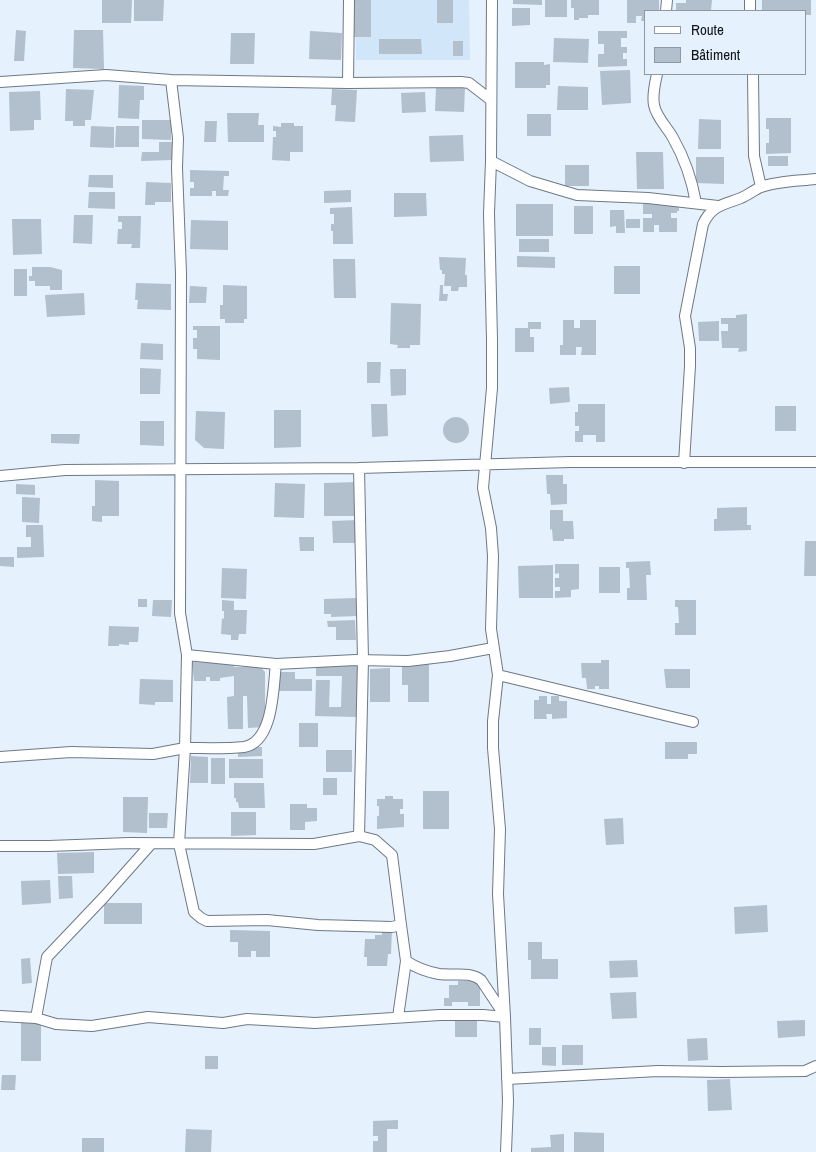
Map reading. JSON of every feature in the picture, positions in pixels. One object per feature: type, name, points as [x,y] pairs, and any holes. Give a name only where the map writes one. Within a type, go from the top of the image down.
[{"type":"street","points":[[348,83],[349,0]]},
{"type":"street","points":[[492,0],[489,213],[492,388],[483,488],[491,528],[493,556],[491,629],[498,675],[492,721],[500,829],[498,894],[507,1079],[506,1152]]},
{"type":"street","points":[[0,82],[106,75],[172,80],[348,83],[461,82],[469,83],[491,100]]},
{"type":"street","points":[[657,75],[653,102],[655,110],[683,158],[691,177],[696,203]]},
{"type":"street","points":[[753,75],[754,156],[761,187]]},
{"type":"street","points":[[172,80],[178,138],[181,273],[180,613],[187,656],[185,748],[179,844],[194,912],[203,920],[267,920],[318,925],[401,925]]},
{"type":"street","points":[[491,161],[530,181],[577,195],[648,198],[718,206]]},
{"type":"street","points":[[684,463],[690,366],[690,348],[685,316],[703,224],[707,215],[718,206],[742,198],[761,187],[816,179]]},
{"type":"street","points":[[0,476],[65,470],[359,468],[570,462],[816,462]]},
{"type":"street","points":[[359,468],[363,660],[359,836]]},
{"type":"street","points":[[187,656],[276,664],[363,660],[408,661],[493,648]]},
{"type":"street","points":[[0,757],[71,752],[153,754],[185,748],[246,746],[256,741],[268,724],[276,664]]},
{"type":"street","points":[[498,675],[693,722]]},
{"type":"street","points":[[0,846],[314,844],[359,836],[376,840],[392,855],[406,961],[398,1017]]},
{"type":"street","points":[[36,1018],[47,957],[104,897],[150,844]]},
{"type":"street","points":[[406,961],[432,972],[477,976],[482,980],[505,1017]]},
{"type":"street","points":[[0,1016],[36,1018],[56,1024],[92,1026],[148,1017],[224,1023],[247,1019],[315,1023],[398,1017],[483,1015],[505,1017]]},
{"type":"street","points":[[507,1079],[658,1071],[805,1071],[816,1066]]},
{"type":"shaded area","points":[[356,0],[469,0],[470,60],[356,60]]},
{"type":"building","points":[[102,0],[132,0],[131,23],[102,23]]},
{"type":"building","points":[[134,0],[164,0],[163,21],[134,21]]},
{"type":"building","points":[[354,0],[371,0],[371,37],[354,37]]},
{"type":"building","points":[[437,0],[453,0],[453,23],[437,23]]},
{"type":"building","points":[[513,0],[542,0],[542,5],[513,4]]},
{"type":"building","points":[[545,0],[567,0],[567,17],[545,17]]},
{"type":"building","points":[[571,0],[599,0],[599,15],[588,15],[588,18],[574,20],[574,8],[571,8]]},
{"type":"building","points":[[627,0],[659,0],[659,10],[644,10],[644,21],[641,21],[642,16],[636,16],[636,23],[627,23]]},
{"type":"building","points":[[686,0],[712,0],[711,10],[676,10],[676,3],[686,3]]},
{"type":"building","points":[[762,0],[811,0],[811,15],[806,15],[806,10],[762,10]]},
{"type":"building","points":[[512,8],[530,8],[530,25],[512,26]]},
{"type":"building","points":[[16,30],[26,31],[24,61],[14,61]]},
{"type":"building","points":[[74,30],[103,30],[104,69],[73,68]]},
{"type":"building","points":[[310,31],[342,33],[341,60],[309,59]]},
{"type":"building","points":[[598,31],[627,31],[627,38],[621,38],[621,47],[627,47],[627,53],[623,53],[623,59],[627,59],[627,66],[598,67],[598,54],[604,54],[604,44],[598,44]]},
{"type":"building","points":[[231,33],[255,33],[254,64],[230,64]]},
{"type":"building","points":[[554,38],[589,39],[588,63],[553,62]]},
{"type":"building","points":[[379,39],[421,39],[422,54],[379,54]]},
{"type":"building","points":[[453,41],[463,41],[463,56],[453,56]]},
{"type":"building","points":[[515,62],[544,62],[544,65],[550,64],[550,85],[546,85],[546,88],[515,88]]},
{"type":"building","points":[[630,70],[631,103],[602,105],[600,71]]},
{"type":"building","points":[[119,85],[144,86],[144,100],[140,100],[139,119],[118,118]]},
{"type":"building","points":[[465,86],[464,112],[435,111],[436,88]]},
{"type":"building","points":[[558,86],[588,87],[588,110],[557,110]]},
{"type":"building","points":[[66,89],[94,90],[91,120],[85,120],[85,126],[73,126],[73,121],[65,121]]},
{"type":"building","points":[[332,89],[357,90],[355,122],[335,121],[336,105],[331,105]]},
{"type":"building","points":[[40,91],[41,120],[34,120],[34,130],[10,131],[9,92]]},
{"type":"building","points":[[425,92],[426,112],[402,113],[401,93]]},
{"type":"building","points":[[227,113],[259,113],[258,125],[264,125],[264,142],[228,142]]},
{"type":"building","points":[[527,114],[551,114],[551,136],[527,136]]},
{"type":"building","points":[[766,118],[791,118],[791,153],[766,154],[766,143],[769,143],[769,129],[766,129]]},
{"type":"building","points":[[699,119],[721,120],[721,149],[698,149]]},
{"type":"building","points":[[142,120],[171,120],[171,140],[142,139]]},
{"type":"building","points":[[205,121],[217,121],[216,142],[204,142]]},
{"type":"building","points":[[281,123],[294,123],[294,126],[303,126],[303,152],[290,152],[290,161],[272,160],[273,137],[276,137],[276,131],[273,131],[273,126],[281,127]]},
{"type":"building","points":[[91,126],[114,127],[114,148],[90,147]]},
{"type":"building","points":[[116,126],[139,126],[139,147],[115,147]]},
{"type":"building","points":[[463,135],[464,161],[430,162],[429,136]]},
{"type":"building","points":[[159,142],[173,142],[172,160],[141,161],[142,152],[159,152]]},
{"type":"building","points":[[636,152],[663,152],[664,189],[637,189]]},
{"type":"building","points":[[768,156],[788,156],[788,166],[768,166]]},
{"type":"building","points":[[696,157],[724,157],[724,184],[696,183]]},
{"type":"building","points":[[565,165],[589,165],[589,186],[565,186]]},
{"type":"building","points":[[190,170],[229,171],[229,176],[224,176],[223,190],[229,190],[228,196],[216,196],[216,191],[212,191],[212,196],[190,196],[190,188],[194,188],[194,182],[190,182]]},
{"type":"building","points":[[89,175],[113,175],[113,188],[88,187]]},
{"type":"building","points":[[146,182],[171,183],[171,202],[155,202],[155,205],[145,205]]},
{"type":"building","points":[[351,190],[351,202],[324,203],[324,191]]},
{"type":"building","points":[[89,192],[115,192],[115,209],[88,208]]},
{"type":"building","points":[[394,193],[426,193],[427,216],[394,217]]},
{"type":"building","points":[[516,204],[553,204],[553,236],[516,236]]},
{"type":"building","points":[[643,204],[679,204],[679,211],[671,213],[671,218],[677,218],[677,232],[659,232],[659,225],[654,225],[654,232],[643,232],[643,218],[652,218],[652,214],[643,214]]},
{"type":"building","points":[[574,206],[593,206],[593,234],[574,234]]},
{"type":"building","points":[[352,207],[353,244],[333,244],[331,224],[334,224],[334,214],[330,214],[330,208]]},
{"type":"building","points":[[610,210],[624,210],[625,233],[616,233],[616,226],[610,227]]},
{"type":"building","points":[[74,215],[93,215],[92,244],[73,243]]},
{"type":"building","points":[[118,216],[141,216],[140,248],[131,248],[132,244],[117,244],[118,229],[122,229],[122,222],[118,222]]},
{"type":"building","points":[[12,219],[41,219],[42,254],[13,255]]},
{"type":"building","points":[[626,219],[640,219],[640,228],[626,228]]},
{"type":"building","points":[[191,220],[228,221],[228,250],[190,249]]},
{"type":"building","points":[[519,239],[549,239],[549,252],[519,252]]},
{"type":"building","points":[[517,256],[555,257],[555,268],[517,267]]},
{"type":"building","points":[[439,257],[466,258],[465,275],[467,275],[467,287],[459,287],[458,291],[451,291],[451,286],[444,286],[445,274],[442,274],[442,270],[440,270]]},
{"type":"building","points":[[333,259],[355,259],[356,298],[334,298]]},
{"type":"building","points":[[614,266],[640,266],[640,294],[614,294]]},
{"type":"building","points":[[32,267],[50,267],[62,270],[62,290],[50,290],[50,286],[35,286],[35,281],[29,281],[29,276],[32,276]]},
{"type":"building","points":[[14,269],[27,269],[27,296],[14,296]]},
{"type":"building","points":[[136,283],[171,284],[171,310],[137,309],[138,300],[135,300]]},
{"type":"building","points":[[223,285],[247,286],[247,319],[244,319],[244,323],[225,323],[225,319],[220,319],[220,305],[223,305]]},
{"type":"building","points":[[440,285],[443,285],[443,294],[448,294],[447,301],[439,301]]},
{"type":"building","points":[[190,286],[207,287],[206,303],[189,303]]},
{"type":"building","points":[[84,293],[85,315],[47,317],[45,295]]},
{"type":"building","points":[[391,303],[421,304],[420,345],[410,345],[410,348],[397,348],[398,345],[390,344]]},
{"type":"building","points":[[747,314],[747,351],[738,352],[739,348],[722,348],[721,331],[728,331],[728,324],[721,324],[721,318],[736,318],[736,315]]},
{"type":"building","points":[[563,320],[574,320],[574,328],[580,328],[580,320],[596,320],[596,355],[581,355],[582,347],[576,347],[576,355],[560,355],[560,345],[563,345]]},
{"type":"building","points":[[719,321],[719,341],[699,341],[698,322]]},
{"type":"building","points":[[528,322],[541,322],[541,329],[530,329],[530,337],[534,337],[534,352],[515,352],[515,328],[528,328]]},
{"type":"building","points":[[193,326],[220,326],[220,360],[197,359],[197,349],[193,349],[193,338],[197,338],[197,330],[193,330]]},
{"type":"building","points":[[141,343],[163,344],[163,360],[140,359]]},
{"type":"building","points":[[367,362],[381,362],[380,383],[367,383]]},
{"type":"building","points":[[140,368],[161,369],[160,394],[140,394]]},
{"type":"building","points":[[390,369],[406,369],[406,395],[391,396]]},
{"type":"building","points":[[569,387],[570,402],[550,404],[549,388]]},
{"type":"building","points":[[371,404],[387,404],[388,436],[372,437]]},
{"type":"building","points":[[578,404],[605,404],[605,442],[596,442],[596,435],[583,435],[583,442],[575,442],[575,431],[579,431],[579,426],[575,426],[575,412],[578,412]]},
{"type":"building","points":[[775,406],[796,406],[796,431],[775,431]]},
{"type":"building","points":[[274,410],[301,410],[301,447],[274,448]]},
{"type":"building","points":[[196,411],[225,412],[224,449],[204,448],[195,440]]},
{"type":"building","points":[[456,417],[465,421],[469,430],[465,439],[456,443],[447,439],[443,430],[447,421]]},
{"type":"building","points":[[140,421],[164,421],[164,446],[140,445]]},
{"type":"building","points":[[51,434],[80,434],[79,444],[51,443]]},
{"type":"building","points":[[546,475],[563,475],[563,484],[567,484],[567,504],[551,505],[550,494],[547,494]]},
{"type":"building","points":[[95,480],[119,481],[119,516],[102,516],[102,522],[92,521],[92,506],[95,506]]},
{"type":"building","points":[[357,482],[358,516],[324,516],[324,483]]},
{"type":"building","points":[[275,483],[305,484],[304,518],[274,517]]},
{"type":"building","points":[[16,484],[35,485],[35,495],[16,494]]},
{"type":"building","points":[[22,497],[40,498],[39,523],[22,522]]},
{"type":"building","points":[[747,507],[747,525],[751,525],[751,530],[714,531],[714,519],[717,519],[717,508]]},
{"type":"building","points":[[550,510],[563,510],[563,521],[573,521],[574,539],[553,541],[552,529],[550,530]]},
{"type":"building","points":[[358,520],[358,543],[333,543],[332,521]]},
{"type":"building","points":[[26,525],[43,525],[44,557],[17,558],[17,547],[31,547],[31,537],[26,537]]},
{"type":"building","points":[[299,537],[314,537],[314,551],[300,551]]},
{"type":"building","points":[[805,541],[816,541],[816,576],[804,576]]},
{"type":"building","points":[[0,557],[14,557],[14,567],[0,566]]},
{"type":"building","points":[[650,561],[651,575],[646,575],[647,600],[627,600],[627,588],[630,588],[629,568],[626,568],[626,562]]},
{"type":"building","points":[[555,564],[579,564],[579,589],[571,590],[571,597],[555,598],[555,591],[560,591],[560,587],[555,587],[555,578],[559,578],[559,573],[555,574]]},
{"type":"building","points":[[553,565],[553,598],[519,598],[518,566]]},
{"type":"building","points":[[599,567],[620,567],[620,593],[599,593]]},
{"type":"building","points":[[222,568],[247,569],[246,599],[221,598]]},
{"type":"building","points":[[356,598],[357,616],[331,617],[331,614],[324,614],[324,599]]},
{"type":"building","points":[[138,599],[147,599],[147,607],[138,607]]},
{"type":"building","points":[[153,600],[172,600],[171,617],[152,616]]},
{"type":"building","points":[[222,600],[234,601],[234,610],[247,610],[246,634],[239,634],[238,640],[231,640],[231,635],[221,634],[222,618],[224,619]]},
{"type":"building","points":[[675,600],[696,600],[696,635],[675,635],[675,623],[679,623],[678,607],[675,607]]},
{"type":"building","points":[[355,620],[356,640],[336,640],[336,627],[328,627],[327,621]]},
{"type":"building","points":[[109,626],[139,627],[138,642],[129,642],[129,645],[108,646]]},
{"type":"building","points":[[601,660],[609,660],[609,689],[599,689],[599,686],[595,686],[595,689],[587,689],[586,678],[582,678],[581,663],[601,663]]},
{"type":"building","points":[[192,662],[227,663],[227,665],[234,665],[234,667],[259,665],[265,672],[265,727],[248,728],[247,696],[243,696],[243,729],[228,729],[227,697],[234,696],[234,676],[220,678],[220,681],[210,681],[210,677],[206,677],[206,681],[194,681]]},
{"type":"building","points":[[402,663],[429,663],[429,702],[408,702],[408,685],[402,685]]},
{"type":"building","points":[[316,665],[358,666],[356,717],[315,716],[316,680],[330,680],[329,707],[341,707],[342,676],[316,676]]},
{"type":"building","points":[[390,668],[390,702],[370,702],[370,669]]},
{"type":"building","points":[[664,669],[690,669],[690,688],[666,688]]},
{"type":"building","points":[[278,672],[295,672],[295,679],[312,679],[312,691],[279,691]]},
{"type":"building","points":[[140,679],[173,680],[173,702],[155,702],[155,705],[139,704]]},
{"type":"building","points":[[539,696],[547,696],[547,704],[551,704],[551,696],[559,696],[559,701],[567,701],[567,718],[552,719],[552,714],[546,714],[547,719],[534,719],[534,700],[539,700]]},
{"type":"building","points":[[299,723],[318,723],[318,747],[299,747]]},
{"type":"building","points":[[665,742],[697,742],[697,754],[688,754],[688,759],[665,759]]},
{"type":"building","points":[[262,747],[262,756],[238,757],[238,748]]},
{"type":"building","points":[[326,750],[352,750],[352,772],[326,772]]},
{"type":"building","points":[[191,756],[208,757],[208,783],[190,783]]},
{"type":"building","points":[[211,758],[225,758],[225,784],[211,784]]},
{"type":"building","points":[[229,759],[263,759],[263,778],[229,778]]},
{"type":"building","points":[[323,778],[337,778],[337,795],[323,795]]},
{"type":"building","points":[[234,783],[264,783],[265,808],[239,808],[236,798],[234,798]]},
{"type":"building","points":[[423,791],[449,791],[449,829],[423,829]]},
{"type":"building","points":[[385,796],[393,796],[393,799],[403,799],[403,809],[400,809],[400,814],[404,814],[404,827],[377,829],[379,806],[377,806],[377,799],[385,799]]},
{"type":"building","points":[[123,797],[148,797],[147,833],[123,832]]},
{"type":"building","points":[[290,804],[307,804],[307,808],[317,808],[317,821],[305,822],[305,830],[290,830]]},
{"type":"building","points":[[231,812],[256,812],[256,835],[231,836]]},
{"type":"building","points":[[149,813],[168,813],[167,828],[149,828]]},
{"type":"building","points":[[623,818],[624,844],[606,845],[604,819]]},
{"type":"building","points":[[94,852],[94,873],[58,874],[57,853]]},
{"type":"building","points":[[58,876],[72,876],[73,898],[59,899]]},
{"type":"building","points":[[50,880],[51,903],[22,905],[21,881]]},
{"type":"building","points":[[104,903],[142,903],[142,924],[104,924]]},
{"type":"building","points":[[767,905],[768,932],[735,934],[734,907]]},
{"type":"building","points":[[382,929],[392,929],[391,954],[388,954],[387,966],[367,966],[367,957],[364,957],[365,939],[375,939],[375,935],[382,935]]},
{"type":"building","points":[[230,930],[270,931],[270,957],[256,957],[256,951],[251,951],[251,957],[238,957],[238,942],[230,942]]},
{"type":"building","points":[[528,942],[542,942],[542,959],[558,959],[558,979],[531,979],[531,960],[528,960]]},
{"type":"building","points":[[30,958],[32,983],[22,984],[21,959]]},
{"type":"building","points":[[637,960],[638,977],[610,978],[609,961]]},
{"type":"building","points":[[458,981],[480,981],[480,1006],[468,1006],[468,1002],[452,1002],[452,1006],[444,1006],[444,998],[449,998],[449,985],[458,985]]},
{"type":"building","points":[[636,992],[637,1018],[612,1019],[610,993]]},
{"type":"building","points":[[455,1019],[477,1019],[477,1037],[455,1037]]},
{"type":"building","points":[[805,1020],[805,1036],[778,1038],[777,1021]]},
{"type":"building","points":[[21,1022],[41,1022],[41,1061],[21,1061]]},
{"type":"building","points":[[529,1028],[541,1028],[541,1045],[529,1045]]},
{"type":"building","points":[[707,1038],[708,1060],[688,1061],[687,1039]]},
{"type":"building","points":[[562,1045],[583,1045],[583,1065],[562,1065]]},
{"type":"building","points":[[542,1047],[556,1047],[556,1066],[542,1065]]},
{"type":"building","points":[[205,1056],[218,1056],[218,1069],[205,1069]]},
{"type":"building","points":[[2,1075],[16,1075],[15,1090],[1,1090]]},
{"type":"building","points":[[730,1079],[732,1110],[708,1111],[707,1080]]},
{"type":"building","points":[[398,1120],[398,1129],[387,1129],[387,1152],[373,1152],[373,1141],[378,1141],[378,1136],[373,1136],[373,1121]]},
{"type":"building","points":[[186,1129],[212,1130],[211,1152],[185,1152]]},
{"type":"building","points":[[574,1132],[604,1133],[604,1152],[574,1152]]},
{"type":"building","points":[[564,1134],[564,1152],[531,1152],[531,1148],[551,1147],[550,1135]]},
{"type":"building","points":[[82,1138],[104,1138],[104,1152],[82,1152]]}]
